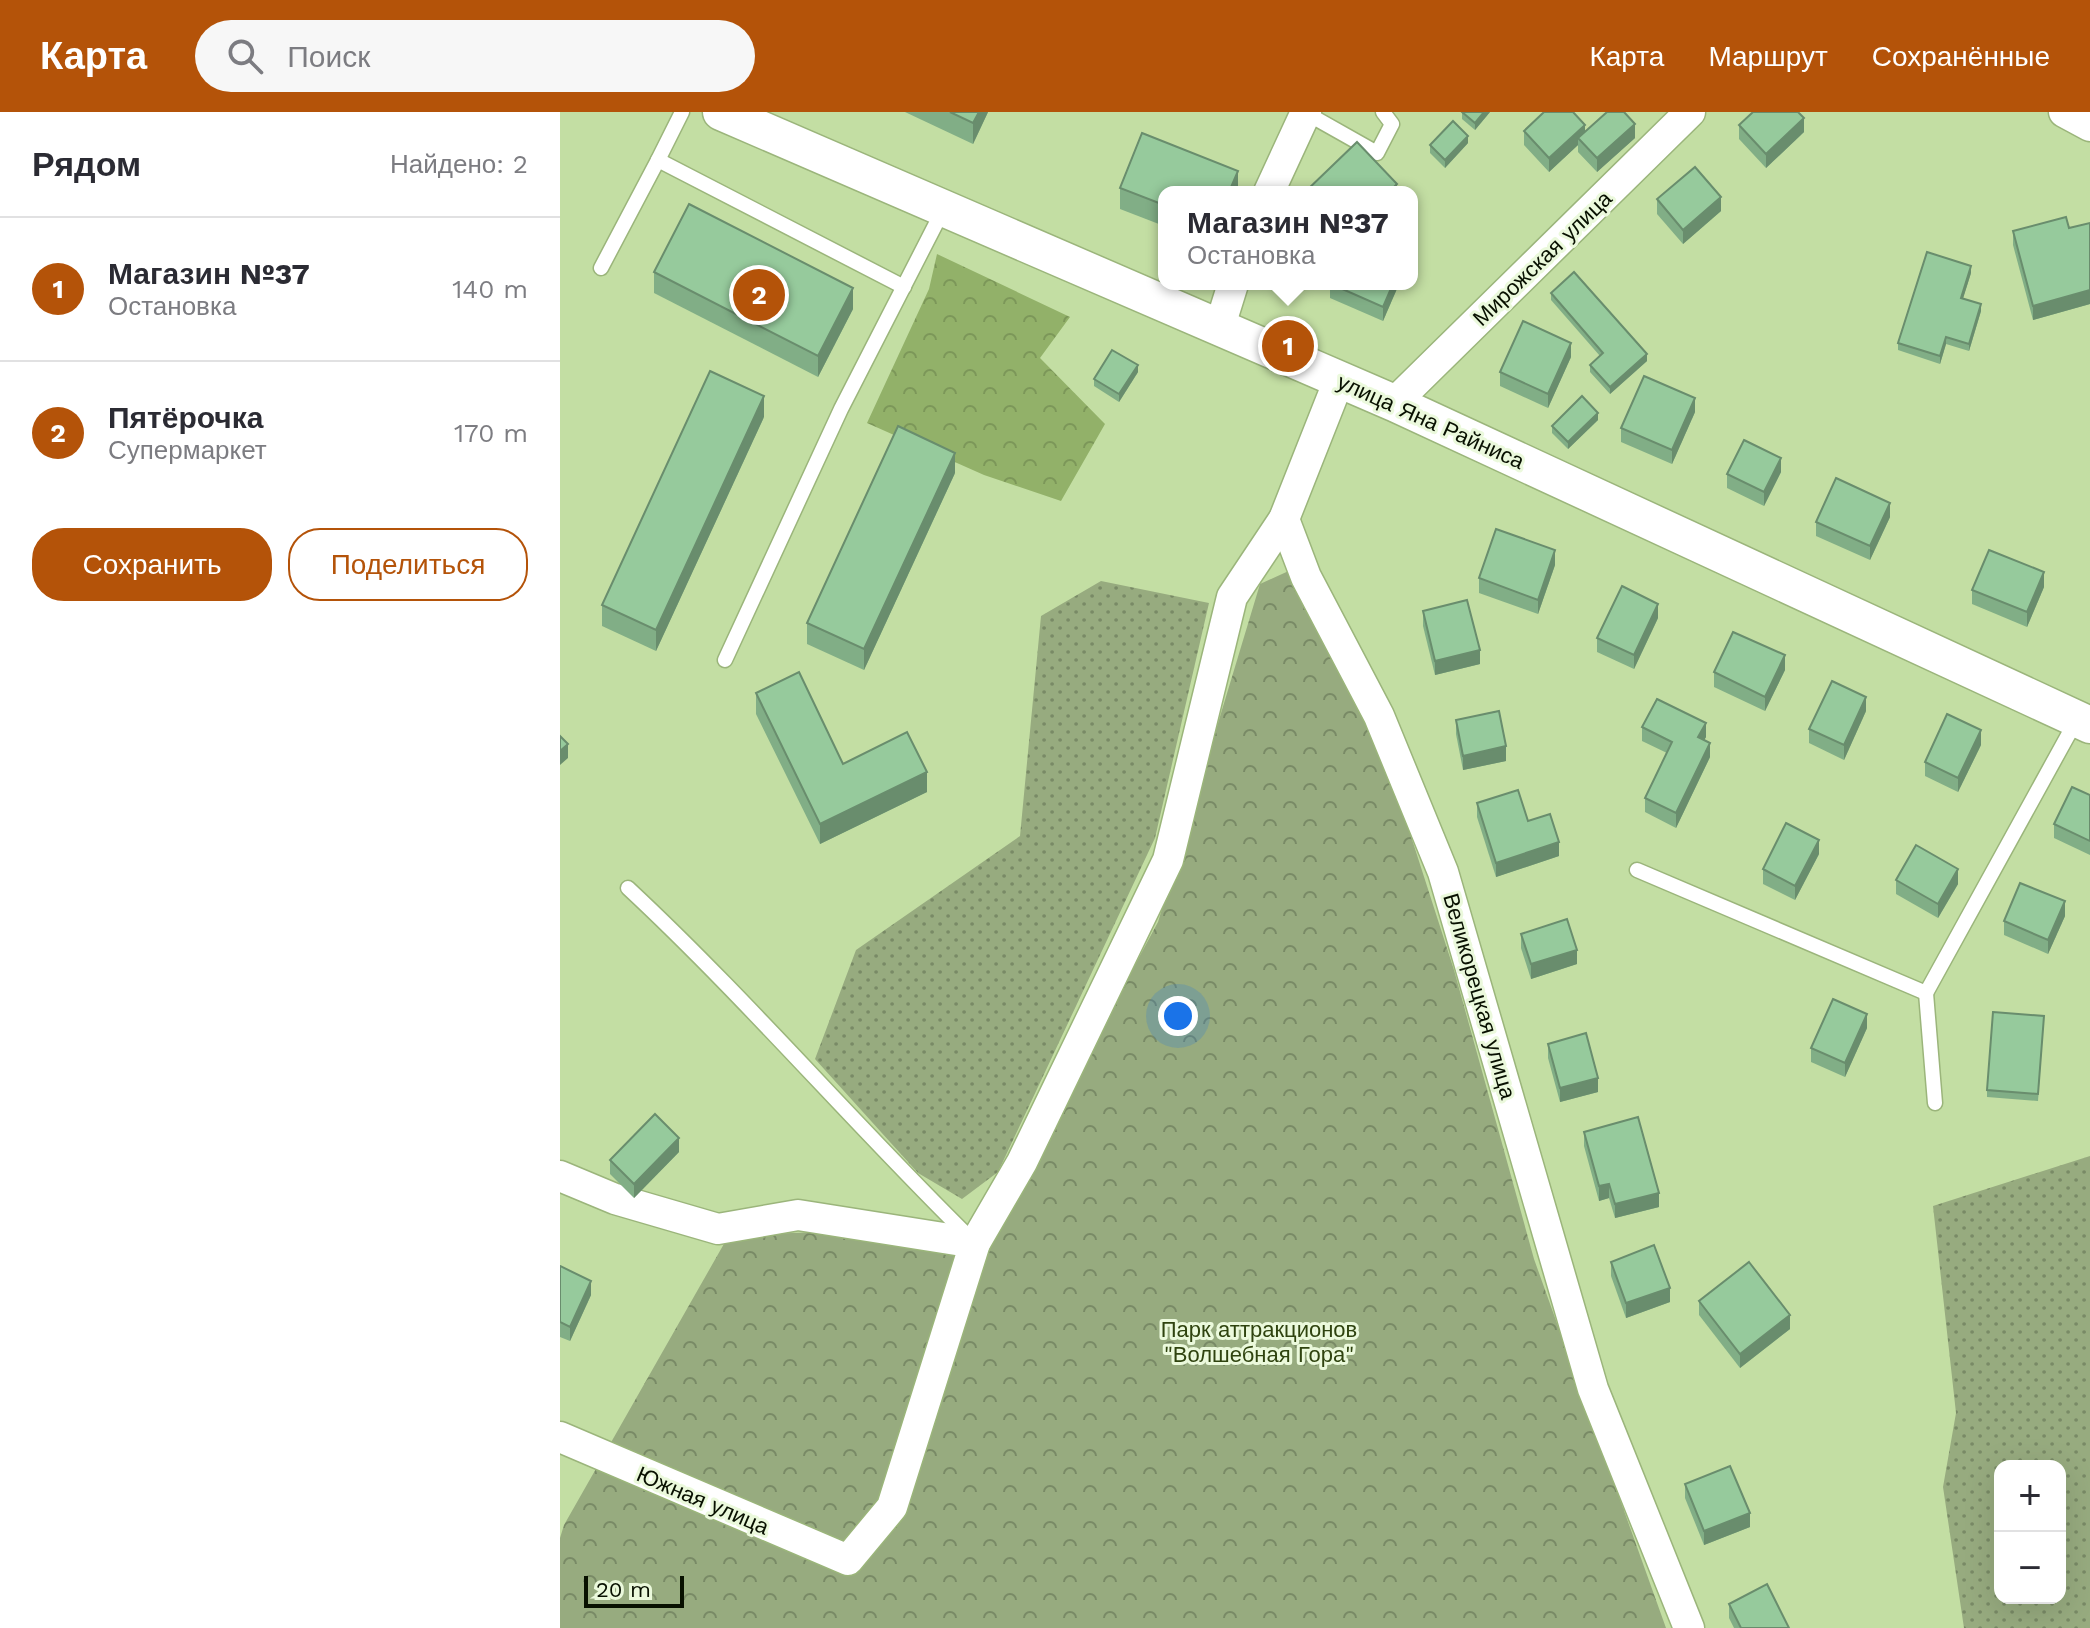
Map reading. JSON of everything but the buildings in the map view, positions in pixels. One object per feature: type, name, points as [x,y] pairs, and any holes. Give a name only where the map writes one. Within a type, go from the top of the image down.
[{"type":"street","name":"улица Яна Райниса","points":[[721,112],[1394,403],[2084,722]]},
{"type":"street","name":"Мирожская улица","points":[[1394,403],[1690,112]]},
{"type":"street","points":[[2064,112],[2090,126]]},
{"type":"street","points":[[1272,186],[1306,113]]},
{"type":"street","points":[[1219,329],[1231,290]]},
{"type":"street","points":[[560,1176],[615,1199],[718,1229],[798,1215],[975,1243],[1022,1162],[1168,860],[1232,597],[1284,519],[1339,380]]},
{"type":"street","name":"Великорецкая улица","points":[[1284,519],[1306,577],[1379,716],[1443,872],[1593,1389],[1689,1628]]},
{"type":"street","name":"Южная улица","points":[[560,1437],[848,1560],[892,1507],[975,1243]]},
{"type":"lane","points":[[601,268],[682,112]]},
{"type":"lane","points":[[1306,113],[1377,153],[1392,124],[1383,112]]},
{"type":"lane","points":[[658,160],[904,287]]},
{"type":"lane","points":[[725,660],[841,409],[944,209]]},
{"type":"lane","points":[[1935,1103],[1926,993],[2084,722]]},
{"type":"lane","points":[[1637,870],[1926,993]]},
{"type":"lane","points":[[628,888],[684,941],[871,1141],[975,1243]]},
{"type":"green space","points":[[937,254],[1070,317],[1040,358],[1105,424],[1061,501],[984,475],[867,423],[929,289]]},
{"type":"green space","name":"Парк аттракционов \"Волшебная Гора\"","points":[[1293,569],[1390,771],[1454,970],[1534,1259],[1666,1628],[560,1628],[560,1538],[564,1525],[729,1235],[853,1231],[983,1247],[1158,922],[1260,584]]},
{"type":"green space","points":[[1101,581],[1209,603],[1155,838],[998,1172],[962,1199],[918,1173],[815,1059],[856,950],[1020,836],[1041,616]]},
{"type":"green space","points":[[2090,1156],[2090,1628],[1964,1628],[1943,1487],[1956,1413],[1933,1206]]},
{"type":"place","name":"Пятёрочка","points":[[759,295]]},
{"type":"place","name":"Магазин №37","points":[[1288,346]]}]
